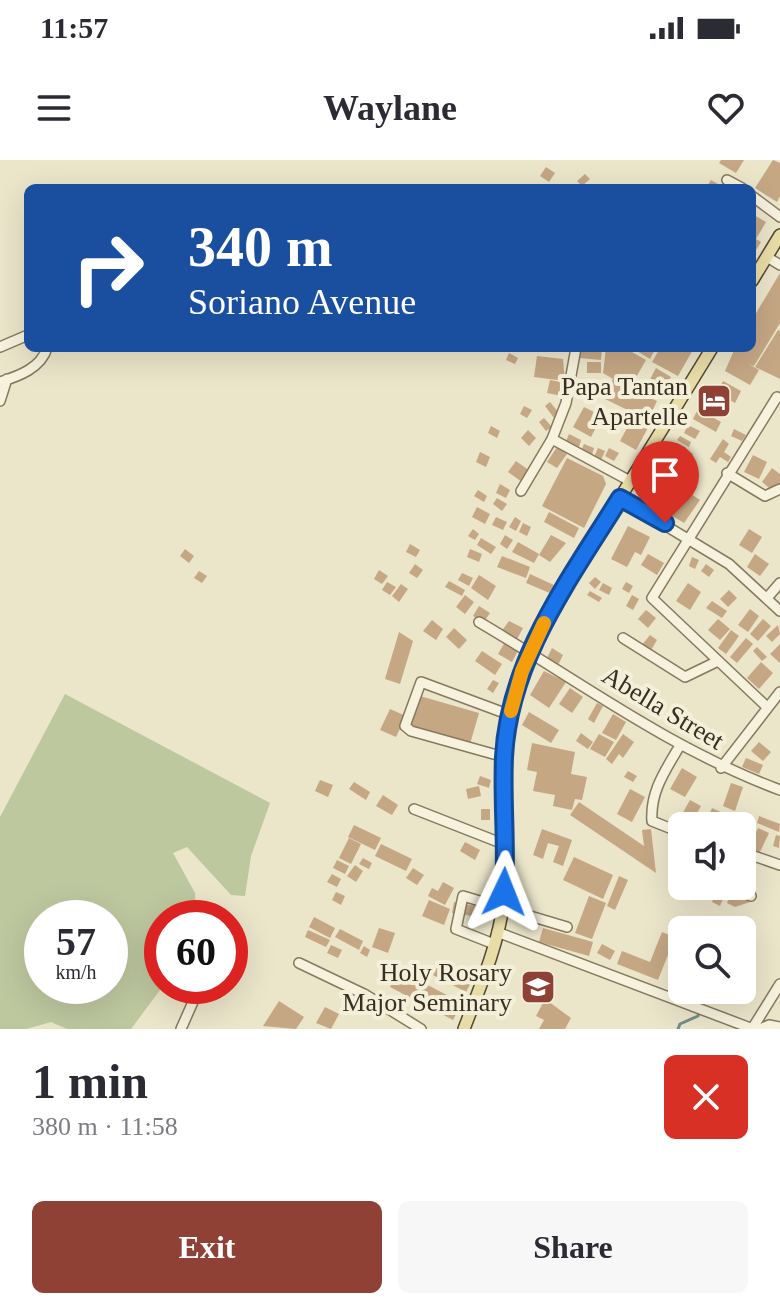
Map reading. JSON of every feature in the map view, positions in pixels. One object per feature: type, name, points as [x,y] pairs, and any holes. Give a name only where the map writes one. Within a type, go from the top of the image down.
[{"type":"main road","points":[[756,275],[780,235]]},
{"type":"main road","points":[[464,1029],[496,938],[503,905],[506,845],[504,757],[510,715],[529,652],[710,352]]},
{"type":"street","points":[[727,180],[734,184]]},
{"type":"street","points":[[756,199],[780,217]]},
{"type":"street","points":[[767,257],[780,265]]},
{"type":"street","points":[[0,347],[24,337]]},
{"type":"street","points":[[0,401],[4,380],[40,362],[45,352]]},
{"type":"street","points":[[521,491],[552,439],[566,403],[575,352]]},
{"type":"street","points":[[767,707],[652,598],[777,397]]},
{"type":"street","points":[[552,439],[630,481]]},
{"type":"street","points":[[727,473],[765,496],[780,489]]},
{"type":"street","points":[[620,498],[688,536],[729,564],[780,611]]},
{"type":"street","points":[[767,598],[780,583]]},
{"type":"street","name":"Abella Street","points":[[479,622],[679,747],[721,768],[780,790]]},
{"type":"street","points":[[623,638],[685,677],[718,661]]},
{"type":"street","points":[[504,757],[411,731],[405,726],[421,682],[510,715]]},
{"type":"street","points":[[721,768],[780,692]]},
{"type":"street","points":[[668,829],[652,821],[651,808],[656,786],[679,747]]},
{"type":"street","points":[[414,809],[506,845]]},
{"type":"street","points":[[756,857],[780,865]]},
{"type":"street","points":[[567,927],[503,905],[463,896],[456,929],[496,938],[752,1029],[780,984]]},
{"type":"street","points":[[299,963],[366,995],[421,1029]]},
{"type":"street","points":[[181,1029],[192,1004]]},
{"type":"street","points":[[760,1029],[769,1025],[780,1027]]},
{"type":"green space","points":[[65,694],[270,803],[251,856],[245,896],[231,895],[187,847],[173,853],[195,893],[195,900],[144,900],[144,1004],[150,1004],[131,1029],[67,1029],[51,1022],[26,1029],[0,1029],[0,817]]},
{"type":"building","points":[[721,160],[744,160],[736,173],[719,163]]},
{"type":"building","points":[[773,160],[780,163],[780,196],[777,202],[756,186]]},
{"type":"building","points":[[546,167],[555,173],[549,182],[540,176]]},
{"type":"building","points":[[585,174],[590,179],[584,184],[577,181]]},
{"type":"building","points":[[756,216],[766,222],[756,239]]},
{"type":"building","points":[[780,273],[780,323],[754,366],[749,364],[759,370],[750,385],[725,371],[733,352],[756,352],[756,313]]},
{"type":"building","points":[[780,331],[780,379],[755,367]]},
{"type":"building","points":[[581,352],[602,352],[601,360],[580,358]]},
{"type":"building","points":[[606,352],[632,352],[646,360],[630,388],[657,401],[648,420],[603,398],[613,379],[603,373]]},
{"type":"building","points":[[639,352],[654,352],[650,359]]},
{"type":"building","points":[[658,352],[692,352],[678,376],[652,362]]},
{"type":"building","points":[[509,353],[518,358],[515,364],[506,360]]},
{"type":"building","points":[[537,356],[563,359],[565,381],[534,377]]},
{"type":"building","points":[[587,362],[601,362],[601,373],[587,373]]},
{"type":"building","points":[[656,368],[671,377],[662,393],[647,385]]},
{"type":"building","points":[[550,380],[565,383],[562,396],[547,393]]},
{"type":"building","points":[[723,381],[741,391],[735,403],[717,393]]},
{"type":"building","points":[[586,385],[600,386],[598,396],[585,394]]},
{"type":"building","points":[[713,396],[723,401],[716,414],[707,410]]},
{"type":"building","points":[[550,402],[559,413],[554,418],[545,406]]},
{"type":"building","points":[[524,406],[532,410],[527,418],[520,414]]},
{"type":"building","points":[[584,407],[602,416],[591,437],[573,427]]},
{"type":"building","points":[[698,409],[721,422],[716,432],[693,419]]},
{"type":"building","points":[[634,415],[650,424],[636,450],[620,441]]},
{"type":"building","points":[[544,418],[552,427],[546,431],[539,422]]},
{"type":"building","points":[[611,420],[619,424],[614,433],[606,429]]},
{"type":"building","points":[[688,425],[700,431],[695,439],[684,433]]},
{"type":"building","points":[[491,426],[500,431],[497,438],[488,433]]},
{"type":"building","points":[[734,429],[746,435],[742,441],[731,436]]},
{"type":"building","points":[[528,430],[536,438],[529,446],[521,438]]},
{"type":"building","points":[[569,434],[581,440],[579,447],[566,441]]},
{"type":"building","points":[[680,436],[691,442],[689,447],[677,440]]},
{"type":"building","points":[[723,439],[729,444],[724,452],[731,457],[728,462],[720,457],[716,463],[710,459]]},
{"type":"building","points":[[584,444],[594,448],[592,455],[581,451]]},
{"type":"building","points":[[677,444],[693,454],[683,470],[667,459]]},
{"type":"building","points":[[557,447],[567,454],[557,468],[547,462]]},
{"type":"building","points":[[598,448],[605,451],[601,460],[594,457]]},
{"type":"building","points":[[609,448],[619,453],[614,461],[605,456]]},
{"type":"building","points":[[480,452],[490,457],[486,467],[476,462]]},
{"type":"building","points":[[753,455],[767,462],[759,479],[744,472]]},
{"type":"building","points":[[567,458],[603,476],[606,484],[584,528],[542,506]]},
{"type":"building","points":[[516,461],[530,471],[522,482],[508,472]]},
{"type":"building","points":[[660,464],[670,470],[665,477],[700,500],[684,523],[661,509],[665,503],[643,487]]},
{"type":"building","points":[[772,468],[780,474],[780,483],[774,492],[762,482]]},
{"type":"building","points":[[681,470],[691,476],[684,488],[674,482]]},
{"type":"building","points":[[500,484],[510,490],[506,498],[496,493]]},
{"type":"building","points":[[478,490],[487,496],[484,502],[474,496]]},
{"type":"building","points":[[643,491],[653,495],[649,504],[640,500]]},
{"type":"building","points":[[497,498],[507,504],[502,511],[493,504]]},
{"type":"building","points":[[477,507],[490,514],[485,524],[472,517]]},
{"type":"building","points":[[549,512],[579,528],[574,538],[544,522]]},
{"type":"building","points":[[496,517],[507,522],[503,530],[492,525]]},
{"type":"building","points":[[515,517],[521,521],[516,531],[509,527]]},
{"type":"building","points":[[523,523],[531,527],[527,536],[519,532]]},
{"type":"building","points":[[628,526],[650,537],[641,555],[635,552],[627,567],[611,559]]},
{"type":"building","points":[[473,529],[479,534],[475,540],[468,536]]},
{"type":"building","points":[[749,529],[762,537],[752,553],[739,545]]},
{"type":"building","points":[[505,535],[513,540],[507,549],[500,544]]},
{"type":"building","points":[[551,535],[566,543],[550,562],[539,555]]},
{"type":"building","points":[[481,538],[496,547],[491,554],[477,545]]},
{"type":"building","points":[[518,542],[539,554],[534,563],[512,552]]},
{"type":"building","points":[[410,544],[420,550],[416,557],[406,552]]},
{"type":"building","points":[[185,549],[194,556],[189,563],[180,556]]},
{"type":"building","points":[[470,549],[482,554],[479,562],[467,557]]},
{"type":"building","points":[[648,554],[664,563],[657,575],[641,565]]},
{"type":"building","points":[[755,554],[769,564],[760,576],[747,567]]},
{"type":"building","points":[[502,556],[530,567],[526,578],[497,567]]},
{"type":"building","points":[[692,557],[699,560],[695,569],[689,566]]},
{"type":"building","points":[[415,564],[423,570],[417,578],[409,573]]},
{"type":"building","points":[[706,564],[714,570],[709,577],[701,571]]},
{"type":"building","points":[[379,570],[388,576],[382,584],[374,579]]},
{"type":"building","points":[[199,571],[207,576],[202,583],[194,578]]},
{"type":"building","points":[[462,573],[473,578],[469,586],[458,580]]},
{"type":"building","points":[[530,574],[556,586],[552,594],[526,583]]},
{"type":"building","points":[[479,575],[496,586],[488,600],[471,588]]},
{"type":"building","points":[[595,577],[601,582],[595,589],[589,583]]},
{"type":"building","points":[[449,581],[465,590],[462,596],[445,587]]},
{"type":"building","points":[[387,582],[396,587],[390,595],[382,590]]},
{"type":"building","points":[[626,582],[633,586],[629,593],[622,589]]},
{"type":"building","points":[[603,583],[612,588],[609,595],[599,590]]},
{"type":"building","points":[[688,583],[701,592],[690,610],[676,601]]},
{"type":"building","points":[[401,584],[408,589],[399,602],[392,596]]},
{"type":"building","points":[[729,590],[737,598],[728,607],[720,599]]},
{"type":"building","points":[[590,591],[602,598],[599,602],[587,595]]},
{"type":"building","points":[[465,595],[474,602],[465,614],[456,607]]},
{"type":"building","points":[[632,595],[639,599],[633,610],[626,606]]},
{"type":"building","points":[[712,601],[727,611],[722,618],[706,608]]},
{"type":"building","points":[[479,606],[490,613],[484,622],[473,616]]},
{"type":"building","points":[[750,609],[759,616],[748,632],[738,625]]},
{"type":"building","points":[[646,610],[656,618],[648,628],[638,619]]},
{"type":"building","points":[[718,619],[730,629],[720,640],[708,630]]},
{"type":"building","points":[[763,619],[771,626],[758,641],[750,634]]},
{"type":"building","points":[[432,620],[443,629],[436,640],[423,631]]},
{"type":"building","points":[[509,621],[523,628],[516,641],[501,632]]},
{"type":"building","points":[[778,625],[780,634],[772,642],[766,636]]},
{"type":"building","points":[[454,628],[467,640],[459,649],[446,637]]},
{"type":"building","points":[[731,630],[739,636],[726,654],[718,648]]},
{"type":"building","points":[[399,632],[413,641],[400,684],[385,679]]},
{"type":"building","points":[[650,635],[657,640],[650,652],[641,646]]},
{"type":"building","points":[[746,638],[753,644],[737,663],[730,657]]},
{"type":"building","points":[[505,642],[519,649],[512,662],[498,654]]},
{"type":"building","points":[[780,644],[780,663],[770,654]]},
{"type":"building","points":[[757,647],[767,657],[762,661],[753,651]]},
{"type":"building","points":[[552,648],[563,655],[558,665],[547,658]]},
{"type":"building","points":[[482,651],[502,664],[495,675],[475,661]]},
{"type":"building","points":[[761,662],[773,673],[759,689],[747,678]]},
{"type":"building","points":[[544,671],[566,682],[549,708],[530,695]]},
{"type":"building","points":[[493,680],[499,683],[493,693],[487,689]]},
{"type":"building","points":[[570,688],[583,697],[572,713],[559,704]]},
{"type":"building","points":[[420,696],[479,713],[470,744],[411,727]]},
{"type":"building","points":[[597,703],[603,706],[594,723],[588,719]]},
{"type":"building","points":[[390,709],[406,716],[396,737],[380,730]]},
{"type":"building","points":[[529,712],[559,730],[551,743],[522,725]]},
{"type":"building","points":[[613,714],[626,722],[616,740],[602,733]]},
{"type":"building","points":[[581,733],[593,742],[588,749],[576,741]]},
{"type":"building","points":[[599,734],[614,742],[605,757],[590,749]]},
{"type":"building","points":[[623,734],[634,742],[623,758],[619,754],[612,764],[606,759]]},
{"type":"building","points":[[759,742],[771,752],[763,761],[751,751]]},
{"type":"building","points":[[532,743],[575,752],[571,774],[587,777],[582,800],[575,799],[572,810],[553,806],[555,795],[533,791],[537,772],[527,770]]},
{"type":"building","points":[[746,758],[763,765],[759,774],[742,767]]},
{"type":"building","points":[[682,768],[697,777],[685,797],[670,789]]},
{"type":"building","points":[[628,771],[637,776],[633,782],[624,777]]},
{"type":"building","points":[[480,776],[491,780],[489,788],[477,784]]},
{"type":"building","points":[[320,780],[333,785],[328,797],[315,791]]},
{"type":"building","points":[[354,782],[370,792],[366,800],[349,789]]},
{"type":"building","points":[[731,783],[743,787],[735,811],[723,806]]},
{"type":"building","points":[[479,786],[481,796],[468,799],[466,789]]},
{"type":"building","points":[[630,789],[645,797],[632,822],[617,814]]},
{"type":"building","points":[[383,795],[398,805],[392,815],[376,806]]},
{"type":"building","points":[[690,800],[701,806],[698,812],[683,812]]},
{"type":"building","points":[[579,802],[644,846],[642,830],[651,829],[656,873],[570,815]]},
{"type":"building","points":[[481,809],[490,809],[490,820],[481,820]]},
{"type":"building","points":[[759,816],[780,824],[779,832],[757,823]]},
{"type":"building","points":[[354,825],[381,838],[375,850],[348,837]]},
{"type":"building","points":[[758,828],[769,833],[759,854],[756,852]]},
{"type":"building","points":[[542,829],[572,840],[563,866],[553,862],[559,846],[548,843],[543,859],[533,855]]},
{"type":"building","points":[[776,835],[780,836],[779,848],[773,846]]},
{"type":"building","points":[[349,838],[361,844],[351,864],[339,858]]},
{"type":"building","points":[[465,842],[480,850],[475,860],[460,851]]},
{"type":"building","points":[[381,844],[412,859],[406,871],[375,856]]},
{"type":"building","points":[[574,857],[613,875],[603,899],[563,880]]},
{"type":"building","points":[[363,858],[372,863],[369,869],[359,864]]},
{"type":"building","points":[[337,860],[349,866],[345,874],[333,868]]},
{"type":"building","points":[[355,865],[363,871],[356,882],[347,876]]},
{"type":"building","points":[[413,868],[424,875],[417,885],[406,878]]},
{"type":"building","points":[[332,874],[341,879],[337,887],[327,882]]},
{"type":"building","points":[[619,876],[628,880],[615,910],[607,906]]},
{"type":"building","points":[[443,882],[454,888],[445,905],[428,896],[432,888],[438,891]]},
{"type":"building","points":[[336,892],[345,896],[341,905],[332,900]]},
{"type":"building","points":[[589,896],[606,903],[592,939],[575,933]]},
{"type":"building","points":[[429,900],[450,909],[444,925],[422,916]]},
{"type":"building","points":[[728,900],[753,901],[735,907],[727,903]]},
{"type":"building","points":[[454,902],[481,907],[479,917],[452,913]]},
{"type":"building","points":[[314,917],[335,928],[330,938],[309,927]]},
{"type":"building","points":[[379,928],[395,933],[388,953],[372,947]]},
{"type":"building","points":[[543,928],[593,942],[589,956],[539,942]]},
{"type":"building","points":[[340,929],[363,941],[359,950],[335,937]]},
{"type":"building","points":[[308,930],[330,940],[326,947],[305,937]]},
{"type":"building","points":[[662,932],[668,934],[668,955],[658,980],[617,964],[622,951],[650,962]]},
{"type":"building","points":[[602,944],[615,951],[610,960],[597,953]]},
{"type":"building","points":[[331,945],[342,950],[338,958],[327,953]]},
{"type":"building","points":[[364,946],[370,950],[367,957],[360,953]]},
{"type":"building","points":[[441,960],[474,977],[466,992],[433,975]]},
{"type":"building","points":[[399,970],[462,1003],[453,1020],[390,987]]},
{"type":"building","points":[[545,999],[571,1018],[565,1029],[539,1029],[544,1020],[536,1016]]},
{"type":"building","points":[[279,1001],[304,1017],[296,1029],[263,1026]]},
{"type":"building","points":[[325,1007],[339,1014],[331,1029],[316,1023]]},
{"type":"waterway","points":[[678,1029],[680,1024],[698,1016],[701,1004]]},
{"type":"slow traffic","points":[[511,711],[529,652],[544,623]]},
{"type":"place","name":"Papa Tantan Apartelle","points":[[714,401]]},
{"type":"place","name":"Holy Rosary Major Seminary","points":[[538,987]]},
{"type":"route","points":[[504,892],[504,757],[514,695],[529,652],[542,625],[620,498],[665,523]]}]
